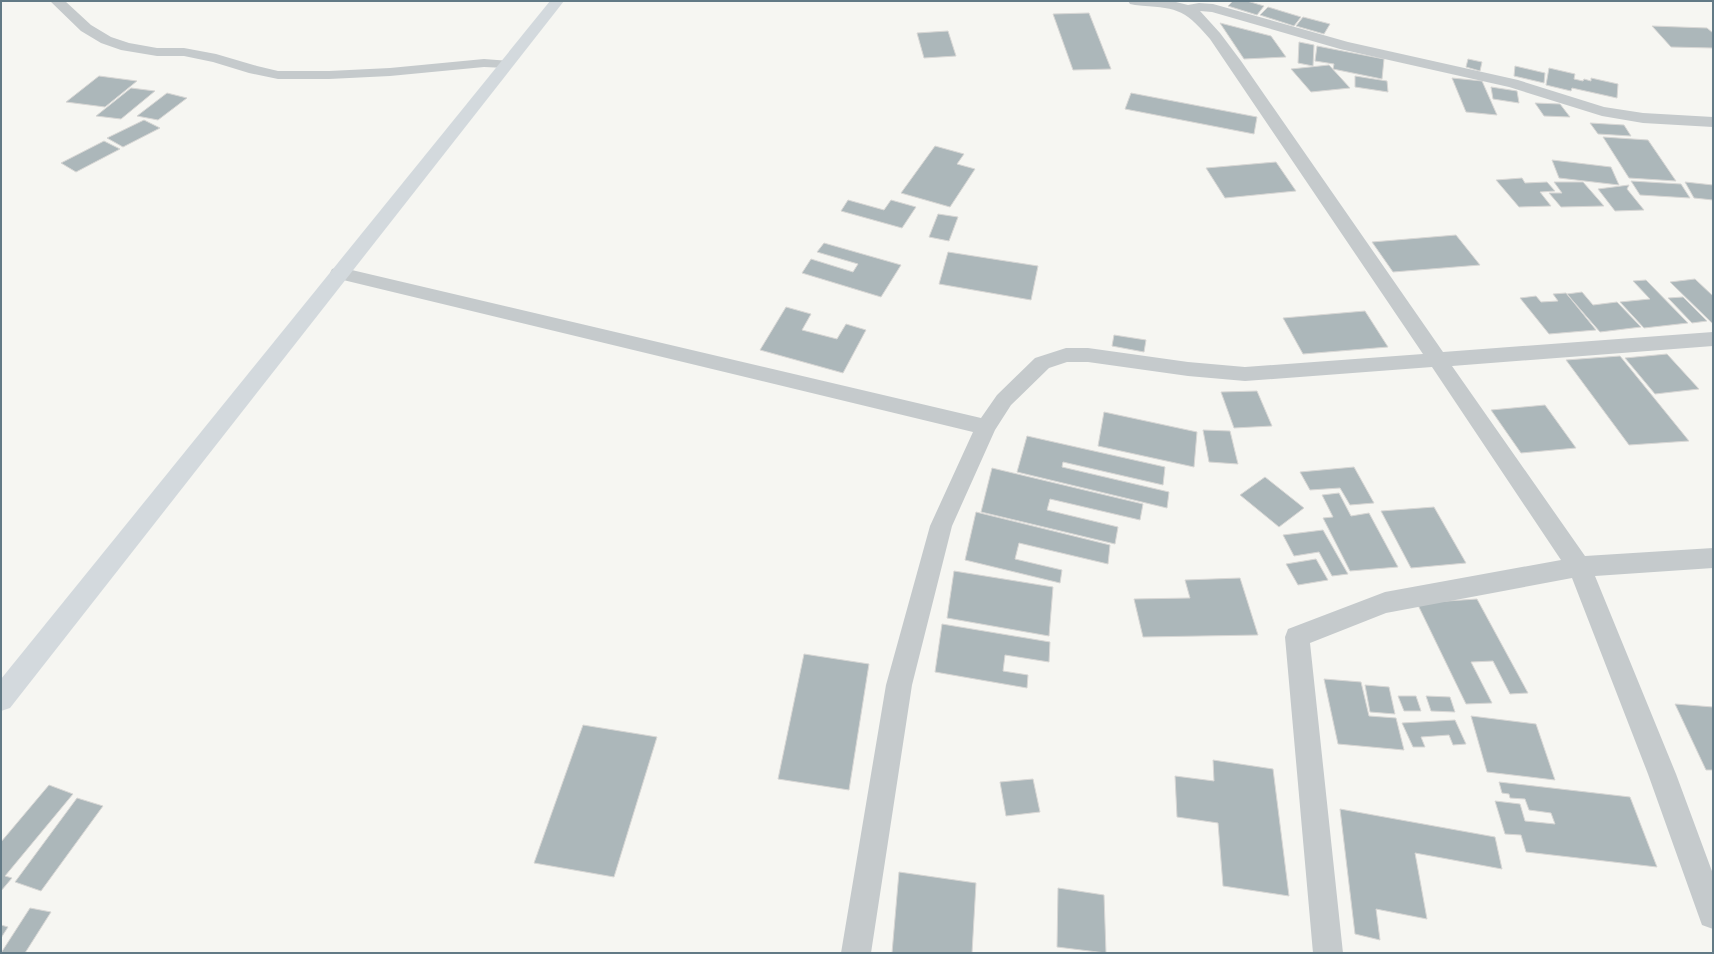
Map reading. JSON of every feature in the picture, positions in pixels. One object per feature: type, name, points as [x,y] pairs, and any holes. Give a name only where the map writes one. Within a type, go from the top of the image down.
[{"type":"main road","points":[[1,699],[557,1]]},
{"type":"street","points":[[56,1],[86,28],[106,40],[126,47],[157,52],[184,52],[216,58],[254,70],[278,75],[390,72],[484,63],[506,64]]},
{"type":"street","points":[[1135,1],[1173,5],[1188,9],[1197,15],[1210,29],[1438,359],[1578,566],[1662,774],[1713,914]]},
{"type":"street","points":[[1188,9],[1199,7],[1213,8],[1345,46],[1513,84],[1602,111],[1643,118],[1713,122]]},
{"type":"street","points":[[339,273],[986,427]]},
{"type":"street","points":[[856,953],[899,685],[941,526],[986,427],[1004,400],[1042,363],[1066,355],[1088,355],[1188,369],[1245,374],[1713,338]]},
{"type":"street","points":[[1328,953],[1297,637],[1386,603],[1578,566],[1713,558]]},
{"type":"building","points":[[1233,1],[1247,1],[1264,6],[1257,15],[1228,6]]},
{"type":"building","points":[[1268,7],[1301,17],[1294,26],[1260,15]]},
{"type":"building","points":[[1089,13],[1111,69],[1073,70],[1053,14]]},
{"type":"building","points":[[1303,17],[1330,24],[1324,34],[1296,26]]},
{"type":"building","points":[[1220,23],[1271,36],[1286,57],[1244,59]]},
{"type":"building","points":[[1652,26],[1707,28],[1713,33],[1713,48],[1671,47]]},
{"type":"building","points":[[948,31],[956,56],[924,58],[917,33]]},
{"type":"building","points":[[1299,42],[1314,45],[1313,66],[1298,63]]},
{"type":"building","points":[[1317,46],[1384,59],[1382,79],[1333,69],[1334,64],[1315,61]]},
{"type":"building","points":[[1468,59],[1482,62],[1480,71],[1466,67]]},
{"type":"building","points":[[1329,65],[1350,88],[1311,92],[1291,69]]},
{"type":"building","points":[[1515,66],[1545,73],[1544,83],[1514,76]]},
{"type":"building","points":[[1549,68],[1575,74],[1574,79],[1591,81],[1591,78],[1618,84],[1617,98],[1572,88],[1571,91],[1546,85]]},
{"type":"building","points":[[99,76],[137,81],[105,107],[66,102]]},
{"type":"building","points":[[1355,76],[1387,81],[1388,92],[1355,87]]},
{"type":"building","points":[[1452,78],[1482,81],[1497,115],[1466,112]]},
{"type":"building","points":[[1491,87],[1517,91],[1519,103],[1493,99]]},
{"type":"building","points":[[131,88],[155,91],[121,119],[96,116]]},
{"type":"building","points":[[167,93],[187,98],[158,120],[137,116]]},
{"type":"building","points":[[1131,93],[1257,117],[1254,134],[1125,109]]},
{"type":"building","points":[[1535,103],[1560,104],[1570,117],[1544,116]]},
{"type":"building","points":[[144,120],[160,128],[123,147],[107,138]]},
{"type":"building","points":[[1590,123],[1624,125],[1631,136],[1598,134]]},
{"type":"building","points":[[1603,137],[1648,140],[1676,181],[1629,178]]},
{"type":"building","points":[[104,141],[120,149],[76,172],[61,163]]},
{"type":"building","points":[[935,146],[964,154],[957,164],[975,169],[950,207],[901,193]]},
{"type":"building","points":[[1552,160],[1611,167],[1619,185],[1559,178]]},
{"type":"building","points":[[1276,162],[1296,191],[1225,198],[1206,168]]},
{"type":"building","points":[[1522,178],[1525,183],[1547,182],[1555,191],[1540,192],[1551,206],[1519,207],[1496,180]]},
{"type":"building","points":[[1631,181],[1681,184],[1690,198],[1640,195]]},
{"type":"building","points":[[1554,182],[1583,182],[1604,206],[1561,207],[1549,193],[1562,193]]},
{"type":"building","points":[[1685,182],[1713,185],[1713,200],[1694,198]]},
{"type":"building","points":[[1629,185],[1627,189],[1644,210],[1615,211],[1598,189]]},
{"type":"building","points":[[848,200],[884,210],[891,200],[916,207],[902,228],[841,211]]},
{"type":"building","points":[[938,214],[958,217],[949,241],[929,237]]},
{"type":"building","points":[[1456,235],[1480,265],[1393,272],[1372,242]]},
{"type":"building","points":[[824,243],[901,265],[881,297],[802,273],[811,259],[853,272],[858,264],[817,252]]},
{"type":"building","points":[[948,252],[1038,266],[1031,300],[939,284]]},
{"type":"building","points":[[1695,279],[1713,296],[1713,324],[1670,282]]},
{"type":"building","points":[[1646,280],[1688,323],[1644,328],[1620,302],[1650,299],[1633,281]]},
{"type":"building","points":[[1582,292],[1593,305],[1617,302],[1641,327],[1600,332],[1567,294]]},
{"type":"building","points":[[1566,293],[1596,330],[1549,334],[1520,298],[1536,296],[1541,302],[1558,301],[1553,294]]},
{"type":"building","points":[[1683,297],[1707,321],[1692,323],[1668,298]]},
{"type":"building","points":[[786,307],[811,314],[802,330],[837,339],[846,324],[866,330],[843,373],[760,350]]},
{"type":"building","points":[[1365,311],[1388,347],[1303,354],[1283,318]]},
{"type":"building","points":[[1114,335],[1146,340],[1144,352],[1112,346]]},
{"type":"building","points":[[1667,354],[1699,389],[1655,394],[1625,358]]},
{"type":"building","points":[[1620,356],[1689,441],[1629,445],[1566,360]]},
{"type":"building","points":[[1257,391],[1272,426],[1234,428],[1221,392]]},
{"type":"building","points":[[1545,405],[1576,448],[1521,453],[1491,410]]},
{"type":"building","points":[[1104,412],[1197,432],[1194,467],[1098,446]]},
{"type":"building","points":[[1203,430],[1230,431],[1238,464],[1209,462]]},
{"type":"building","points":[[1027,436],[1165,467],[1163,485],[1063,462],[1062,467],[1169,492],[1167,508],[1017,472]]},
{"type":"building","points":[[1354,467],[1374,503],[1350,505],[1340,488],[1310,490],[1300,472]]},
{"type":"building","points":[[992,468],[1143,504],[1140,520],[1050,499],[1047,510],[1118,527],[1115,544],[981,512]]},
{"type":"building","points":[[1265,477],[1304,508],[1279,527],[1240,495]]},
{"type":"building","points":[[1339,493],[1351,516],[1369,513],[1398,567],[1350,571],[1323,518],[1333,517],[1322,495]]},
{"type":"building","points":[[1434,507],[1466,563],[1411,568],[1381,511]]},
{"type":"building","points":[[976,512],[1110,545],[1108,564],[1019,543],[1015,559],[1062,570],[1060,583],[965,560]]},
{"type":"building","points":[[1323,530],[1348,574],[1332,576],[1319,552],[1294,556],[1283,535]]},
{"type":"building","points":[[1316,559],[1328,580],[1298,585],[1286,564]]},
{"type":"building","points":[[954,571],[1053,587],[1049,636],[947,618]]},
{"type":"building","points":[[1240,578],[1258,635],[1143,637],[1134,599],[1190,598],[1185,580]]},
{"type":"building","points":[[1477,599],[1528,693],[1510,694],[1493,661],[1471,662],[1492,703],[1466,704],[1417,603]]},
{"type":"building","points":[[942,624],[1050,642],[1049,662],[1005,655],[1003,671],[1028,675],[1027,688],[935,672]]},
{"type":"building","points":[[804,654],[869,664],[849,790],[778,779]]},
{"type":"building","points":[[1324,679],[1361,682],[1369,716],[1396,718],[1404,750],[1338,744]]},
{"type":"building","points":[[1365,685],[1389,687],[1395,714],[1370,712]]},
{"type":"building","points":[[1398,696],[1416,696],[1421,711],[1404,711]]},
{"type":"building","points":[[1426,696],[1450,697],[1455,712],[1431,711]]},
{"type":"building","points":[[1675,704],[1713,707],[1713,770],[1706,770]]},
{"type":"building","points":[[1471,716],[1536,724],[1555,780],[1487,772]]},
{"type":"building","points":[[1455,720],[1466,744],[1453,745],[1449,735],[1421,737],[1425,747],[1413,747],[1402,723]]},
{"type":"building","points":[[583,725],[657,737],[614,877],[534,863]]},
{"type":"building","points":[[1213,760],[1273,769],[1289,896],[1223,886],[1218,823],[1177,817],[1175,776],[1214,781]]},
{"type":"building","points":[[1033,779],[1040,812],[1006,816],[1000,782]]},
{"type":"building","points":[[1499,782],[1630,797],[1657,867],[1526,852],[1521,835],[1505,834],[1495,801],[1520,804],[1525,821],[1555,824],[1551,813],[1529,810],[1525,799],[1510,798],[1509,794],[1502,793]]},
{"type":"building","points":[[49,785],[73,794],[5,876],[12,878],[1,891],[1,842]]},
{"type":"building","points":[[77,798],[103,806],[41,891],[15,882]]},
{"type":"building","points":[[1340,809],[1495,837],[1502,869],[1415,853],[1427,919],[1376,909],[1380,940],[1355,934]]},
{"type":"building","points":[[899,872],[976,883],[972,953],[892,953]]},
{"type":"building","points":[[1058,888],[1104,895],[1106,953],[1057,947]]},
{"type":"building","points":[[30,908],[51,912],[25,953],[1,953]]},
{"type":"building","points":[[1,925],[8,927],[1,938]]}]
